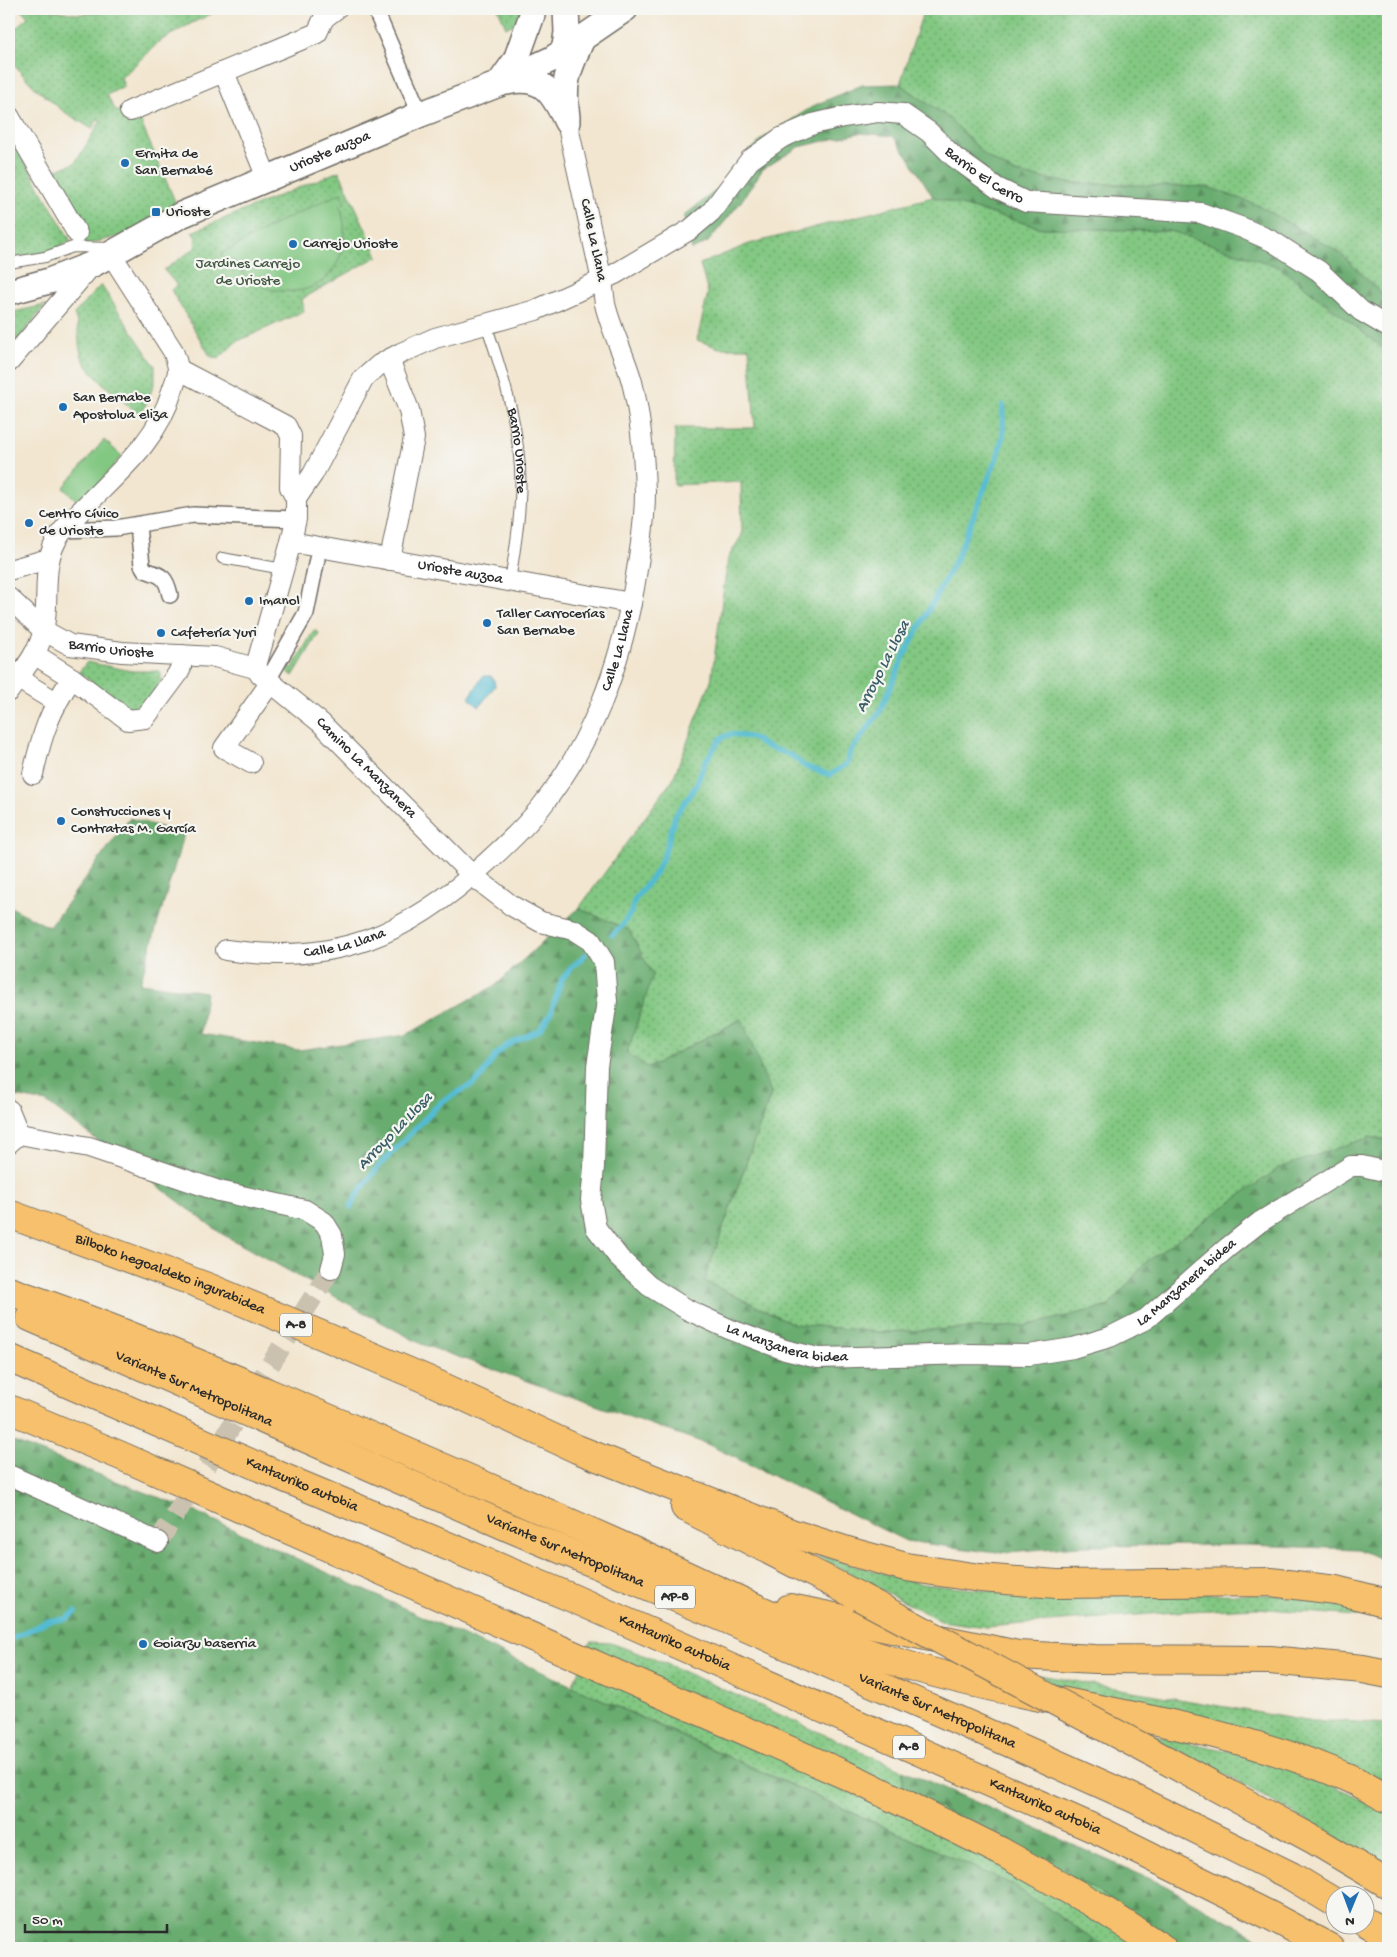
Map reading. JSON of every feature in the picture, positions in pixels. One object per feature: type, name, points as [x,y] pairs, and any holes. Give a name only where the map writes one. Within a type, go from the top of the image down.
[{"type":"highway","name":"Bilboko hegoaldeko ingurabidea","points":[[9,1214],[210,1288],[428,1380],[577,1449]]},
{"type":"highway","points":[[9,1291],[172,1353],[451,1470],[789,1623],[850,1647],[929,1672],[984,1686],[1230,1737],[1284,1753],[1346,1776],[1388,1798]]},
{"type":"highway","name":"Variante Sur Metropolitana","points":[[9,1307],[510,1528],[731,1621],[1010,1743],[1178,1820],[1291,1876],[1324,1896]]},
{"type":"highway","name":"Kantauriko autobia","points":[[9,1358],[287,1479],[570,1597],[1104,1833],[1272,1916],[1330,1948]]},
{"type":"highway","points":[[9,1409],[146,1467],[859,1781],[1000,1851],[1094,1904],[1162,1948]]},
{"type":"highway","name":"A-8","points":[[577,1449],[1164,1759],[1316,1841],[1388,1884]]},
{"type":"highway","points":[[577,1449],[791,1532],[850,1552],[906,1567],[980,1578],[1057,1584],[1271,1582],[1336,1590],[1388,1603]]},
{"type":"highway","points":[[624,1547],[797,1611],[1018,1655],[1095,1659],[1270,1660],[1363,1669],[1388,1674]]},
{"type":"highway","points":[[1374,1927],[1388,1935]]},
{"type":"street","points":[[130,111],[317,33],[324,18],[336,9]]},
{"type":"street","points":[[375,9],[415,102]]},
{"type":"street","points":[[566,9],[567,32],[561,64],[567,122]]},
{"type":"street","points":[[573,9],[593,14],[620,9]]},
{"type":"street","name":"Urioste auzoa","points":[[9,292],[49,281],[109,255],[181,215],[421,114],[499,84],[561,64],[625,9]]},
{"type":"street","points":[[533,12],[536,34],[550,47],[561,64]]},
{"type":"street","points":[[499,84],[516,60],[533,12]]},
{"type":"street","points":[[224,72],[267,178]]},
{"type":"street","points":[[499,84],[525,79],[537,83],[553,96],[567,122]]},
{"type":"street","name":"Barrio El Cerro","points":[[602,281],[691,229],[711,212],[750,160],[781,138],[813,124],[878,112],[903,114],[929,132],[954,157],[997,188],[1026,202],[1200,213],[1243,228],[1272,241],[1319,271],[1361,311],[1388,327]]},
{"type":"street","points":[[9,116],[77,233]]},
{"type":"street","name":"Calle La Llana","points":[[226,950],[264,955],[295,954],[336,949],[378,937],[414,919],[472,876],[510,841],[541,807],[575,757],[602,704],[618,658],[631,603],[643,520],[645,494],[643,455],[640,419],[631,380],[606,305],[567,122]]},
{"type":"street","points":[[56,702],[13,684],[34,654],[42,637],[48,559],[65,530],[136,456],[156,429],[164,415],[178,369],[173,351],[109,255]]},
{"type":"street","name":"Urioste auzoa","points":[[9,362],[109,255]]},
{"type":"street","points":[[265,676],[282,569],[291,542],[296,509],[363,379],[389,359],[435,338],[536,310],[602,281]]},
{"type":"street","points":[[389,359],[409,410],[414,438],[390,560]]},
{"type":"street","points":[[178,369],[286,426],[291,436],[290,487],[296,509]]},
{"type":"street","points":[[65,530],[138,526],[193,515],[296,509]]},
{"type":"street","points":[[138,526],[142,565],[146,570],[160,575],[167,582],[170,596]]},
{"type":"street","name":"Urioste auzoa","points":[[291,542],[631,603]]},
{"type":"street","points":[[9,570],[48,559]]},
{"type":"street","points":[[251,763],[224,748],[265,676],[306,613],[317,559]]},
{"type":"street","name":"Barrio Urioste","points":[[9,598],[43,630],[63,642],[101,650],[215,658],[251,667],[265,676]]},
{"type":"street","points":[[34,654],[46,653],[63,642]]},
{"type":"street","name":"Barrio Urioste","points":[[34,654],[72,678],[128,720],[145,718],[177,675],[181,667],[182,655]]},
{"type":"street","name":"Camino La Manzanera","points":[[265,676],[321,723],[472,876]]},
{"type":"street","points":[[32,774],[45,725],[56,702],[72,678]]},
{"type":"street","name":"La Manzanera bidea","points":[[472,876],[512,906],[541,922],[574,930],[591,941],[604,962],[607,1001],[597,1066],[594,1167],[591,1200],[596,1228],[620,1260],[649,1286],[696,1314],[729,1329],[785,1350],[818,1358],[972,1354],[1028,1355],[1073,1348],[1110,1337],[1146,1318],[1260,1222],[1351,1166],[1362,1166],[1388,1172]]},
{"type":"street","points":[[9,1110],[14,1138],[89,1147],[219,1191],[305,1210],[324,1222],[332,1235],[335,1254],[331,1269]]},
{"type":"street","points":[[9,1475],[158,1542]]},
{"type":"lane","points":[[9,263],[44,257],[73,247],[109,255]]},
{"type":"lane","name":"Barrio Urioste","points":[[486,324],[503,377],[517,442],[520,499],[510,581]]},
{"type":"lane","points":[[222,558],[282,569]]},
{"type":"green space","points":[[21,9],[47,9],[78,14],[120,9],[222,9],[160,41],[121,78],[124,86],[107,95],[116,111],[135,109],[181,215],[132,233],[84,245],[43,175],[75,163],[100,122],[99,118],[92,129],[63,111],[34,87],[12,63],[9,57],[9,34],[28,17]]},
{"type":"green space","points":[[498,9],[521,9],[516,24],[506,27]]},
{"type":"green space","points":[[924,9],[1388,9],[1388,300],[1340,253],[1129,184],[1069,183],[1015,173],[986,156],[950,119],[900,84]]},
{"type":"green space","points":[[900,84],[950,119],[986,156],[1015,173],[1069,183],[1208,187],[1260,206],[1340,253],[1388,300],[1388,352],[1279,267],[1171,231],[1042,228],[933,197],[908,156],[893,136],[859,133],[799,147],[763,169],[740,203],[708,242],[692,250],[684,216],[720,187],[734,167],[763,138],[815,105],[862,85]]},
{"type":"green space","points":[[9,135],[71,241],[52,251],[9,259]]},
{"type":"green space","name":"Jardines Carrejo de Urioste","points":[[339,171],[378,256],[302,299],[304,311],[236,342],[219,359],[210,356],[171,290],[177,285],[164,270],[195,248],[196,238],[192,232]]},
{"type":"green space","name":"Carrejo Urioste","points":[[341,193],[345,203],[340,206],[344,222],[344,238],[341,252],[336,266],[327,277],[315,285],[301,290],[279,291],[268,289],[249,279],[234,260],[227,264],[221,254],[279,222]]},
{"type":"green space","points":[[933,197],[1042,228],[1171,231],[1280,267],[1388,352],[1388,1140],[1370,1137],[1146,1262],[1109,1306],[1025,1326],[881,1332],[794,1324],[704,1281],[771,1094],[741,1019],[648,1068],[627,1053],[653,975],[579,908],[673,779],[711,681],[728,558],[742,535],[741,482],[674,485],[675,428],[755,428],[749,348],[719,348],[697,340],[708,293],[700,264],[749,244]]},
{"type":"green space","points":[[101,285],[155,366],[155,382],[141,416],[93,374],[81,354],[74,314]]},
{"type":"green space","points":[[45,305],[9,351],[9,313]]},
{"type":"green space","points":[[104,440],[122,456],[81,504],[63,488]]},
{"type":"green space","points":[[314,630],[319,633],[293,676],[281,667],[284,662],[292,669]]},
{"type":"green space","points":[[87,662],[132,671],[160,671],[162,680],[141,709],[129,711],[79,672]]},
{"type":"green space","points":[[130,818],[184,834],[140,983],[206,992],[201,1034],[299,1050],[406,1035],[496,985],[579,908],[629,930],[653,975],[627,1053],[648,1068],[742,1019],[771,1094],[704,1281],[794,1324],[881,1332],[1025,1326],[1109,1306],[1146,1262],[1279,1168],[1370,1137],[1388,1140],[1388,1562],[1358,1549],[1245,1545],[1079,1546],[997,1553],[906,1541],[707,1444],[421,1344],[222,1234],[46,1102],[9,1095],[9,906],[49,927]]},
{"type":"green space","points":[[9,1440],[194,1511],[650,1722],[1011,1884],[1107,1948],[9,1948]]},
{"type":"green space","points":[[811,1553],[922,1584],[993,1591],[1289,1595],[1334,1601],[1388,1616],[1388,1621],[1379,1618],[1257,1608],[1188,1611],[986,1627],[941,1621]]},
{"type":"green space","points":[[591,1642],[611,1643],[667,1664],[903,1770],[903,1789],[1092,1888],[1185,1948],[1107,1948],[1011,1884],[572,1686]]},
{"type":"green space","points":[[1039,1675],[1307,1721],[1388,1724],[1388,1785],[1062,1691]]},
{"type":"green space","points":[[1139,1732],[1267,1759],[1354,1795],[1388,1814],[1388,1869],[1232,1778]]},
{"type":"green space","points":[[903,1770],[1164,1885],[1276,1948],[1185,1948],[1092,1888],[903,1789]]},
{"type":"water","points":[[483,676],[491,676],[495,686],[479,707],[469,698]]},
{"type":"waterway","name":"Arroyo La Llosa","points":[[612,935],[622,926],[631,912],[635,899],[656,872],[664,855],[675,816],[696,786],[705,762],[721,738],[731,734],[753,738],[765,746],[791,755],[804,766],[830,775],[847,764],[850,752],[879,713],[905,654],[957,557],[999,452],[1003,435],[1003,405]]},
{"type":"waterway","name":"Arroyo La Llosa","points":[[351,1207],[357,1195],[379,1166],[441,1102],[473,1084],[482,1076],[495,1056],[506,1046],[539,1030],[550,1015],[562,979],[585,955]]},
{"type":"waterway","name":"Arroyo La Llosa","points":[[9,1640],[48,1621],[66,1619],[76,1612]]},
{"type":"tunnel","points":[[158,1542],[331,1269]]},
{"type":"place","name":"Ermita de San Bernabé","points":[[125,163]]},
{"type":"place","name":"Urioste","points":[[156,212]]},
{"type":"place","name":"Carrejo Urioste","points":[[293,244]]},
{"type":"place","name":"San Bernabe Apostolua eliza","points":[[63,407]]},
{"type":"place","name":"Centro Cívico de Urioste","points":[[29,523]]},
{"type":"place","name":"Imanol","points":[[249,601]]},
{"type":"place","name":"Taller Carrocerías San Bernabe","points":[[487,623]]},
{"type":"place","name":"Cafetería Yuri","points":[[161,633]]},
{"type":"place","name":"Construcciones y Contratas M. García","points":[[61,821]]},
{"type":"place","name":"Goiarzu baserria","points":[[143,1644]]}]
